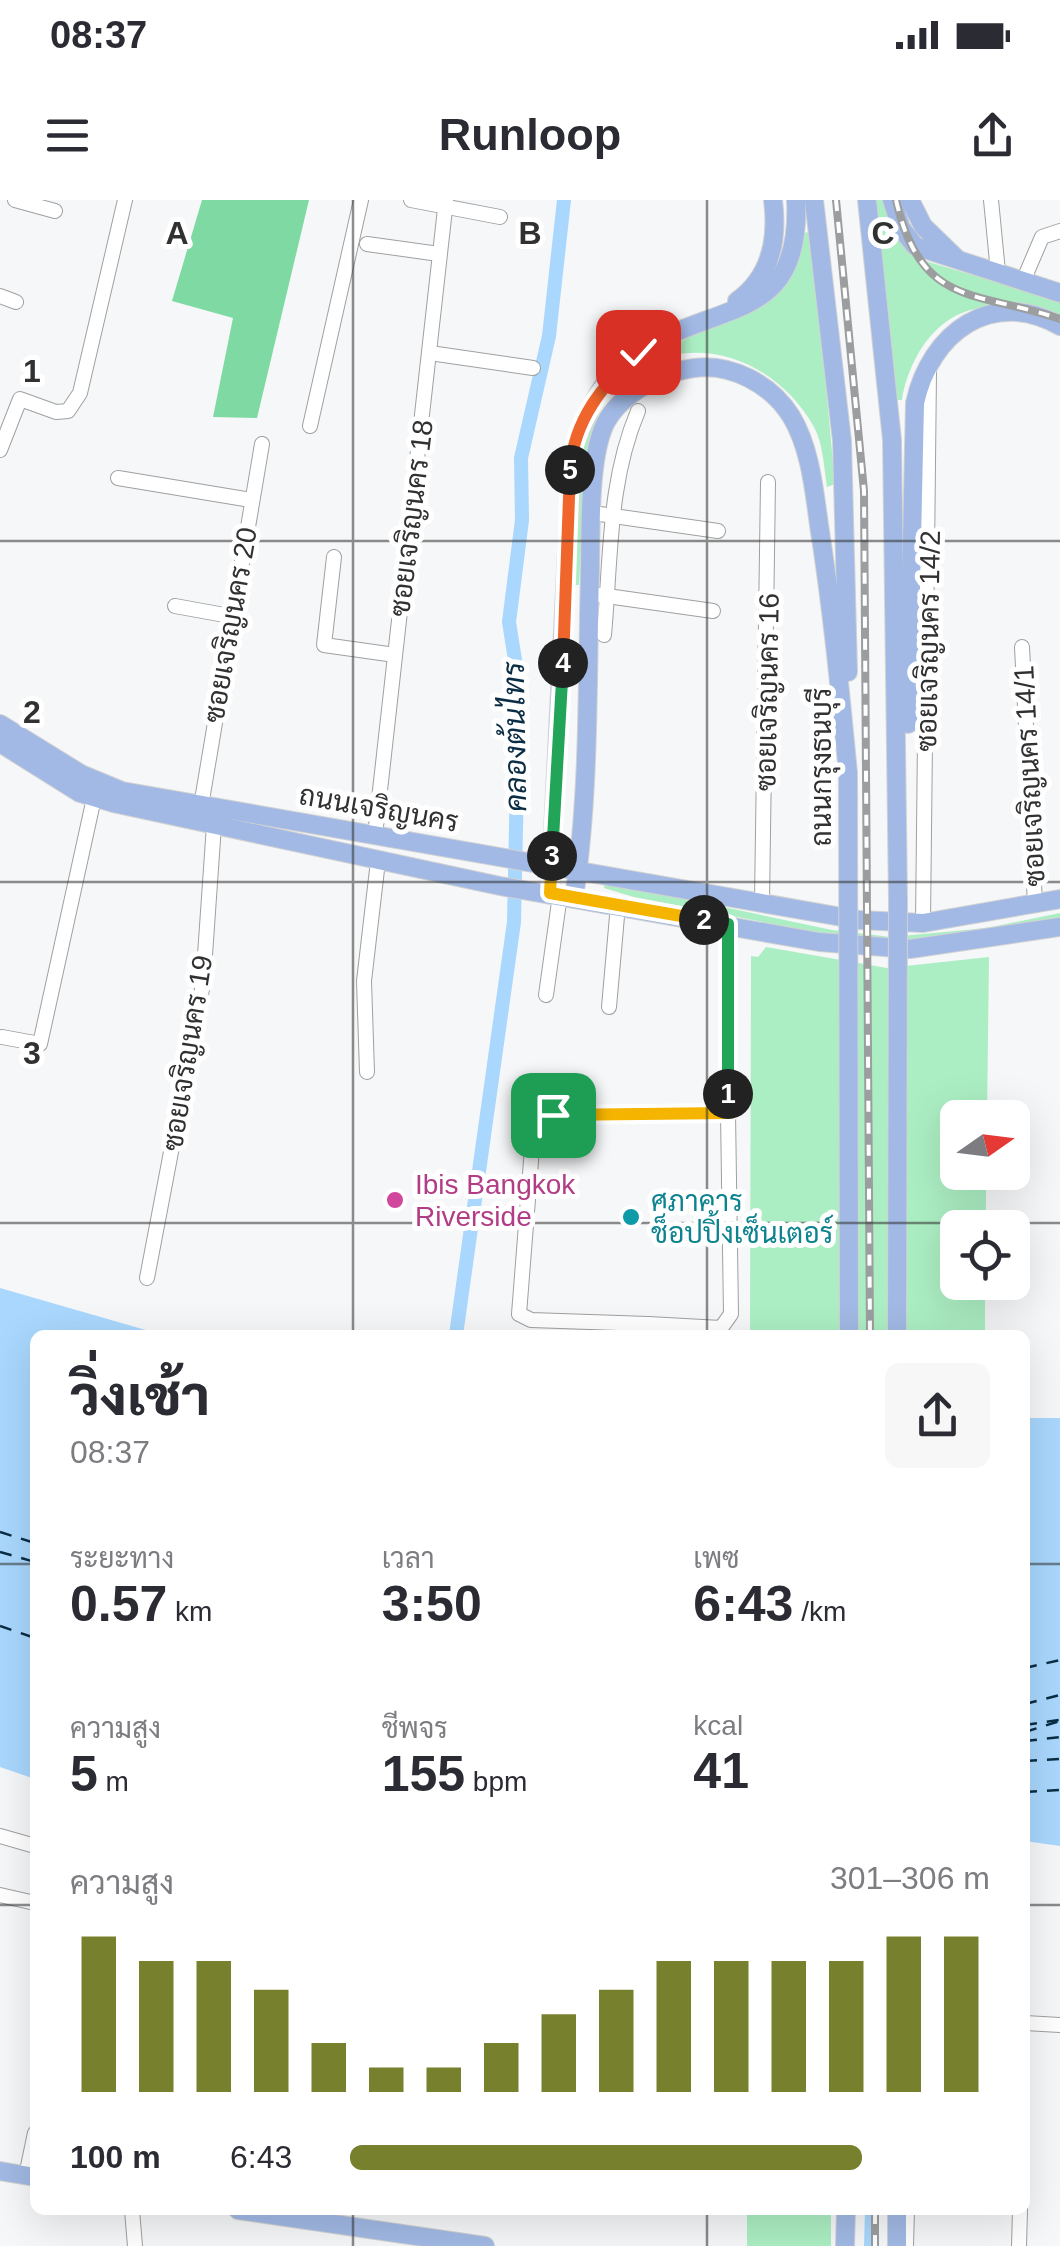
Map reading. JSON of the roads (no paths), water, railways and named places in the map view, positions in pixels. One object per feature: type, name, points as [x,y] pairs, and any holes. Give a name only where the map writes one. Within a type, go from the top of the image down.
[{"type":"main road","points":[[562,895],[551,864],[572,450],[584,416],[605,382],[638,352],[746,295],[764,271],[774,237],[774,200]]},
{"type":"main road","points":[[696,322],[734,310],[777,285],[794,250],[796,200]]},
{"type":"main road","name":"ถนนกรุงธนบุรี","points":[[814,200],[842,441],[848,773],[849,1330]]},
{"type":"main road","points":[[866,200],[892,440],[898,901],[897,1330]]},
{"type":"main road","points":[[892,200],[909,240],[961,263],[1060,293]]},
{"type":"main road","points":[[910,200],[923,226],[961,263]]},
{"type":"main road","points":[[898,901],[909,701],[915,403],[929,360],[955,329],[985,314],[1021,311],[1060,326]]},
{"type":"main road","points":[[562,895],[578,869],[595,596],[593,514],[600,444],[606,422],[642,387],[696,368],[742,374],[770,392],[790,414],[800,434],[814,488],[848,773]]},
{"type":"main road","points":[[564,598],[595,596]]},
{"type":"main road","name":"ถนนเจริญนคร","points":[[0,724],[100,785],[200,806],[859,920],[924,922],[1060,898]]},
{"type":"main road","name":"ถนนเจริญนคร","points":[[0,743],[94,798],[378,862],[819,942],[910,949],[1060,928]]},
{"type":"main road","points":[[0,2172],[30,2177]]},
{"type":"main road","points":[[266,2215],[397,2238],[485,2246]]},
{"type":"main road","points":[[846,2215],[846,2246]]},
{"type":"main road","points":[[897,2215],[897,2246]]},
{"type":"street","points":[[15,200],[55,211]]},
{"type":"street","points":[[0,450],[20,399],[56,412],[68,411],[80,393],[125,200]]},
{"type":"street","points":[[310,426],[361,200]]},
{"type":"street","points":[[411,200],[500,217]]},
{"type":"street","points":[[991,200],[998,272]]},
{"type":"street","name":"ซอยเจริญนคร 18","points":[[374,836],[446,204]]},
{"type":"street","points":[[1024,279],[1042,237],[1060,232]]},
{"type":"street","points":[[367,244],[439,254]]},
{"type":"street","points":[[0,296],[16,302]]},
{"type":"street","points":[[430,354],[533,368]]},
{"type":"street","name":"ซอยเจริญนคร 14/2","points":[[924,922],[929,360]]},
{"type":"street","points":[[604,634],[595,596],[613,516],[621,450],[638,411]]},
{"type":"street","name":"ซอยเจริญนคร 20","points":[[200,806],[262,444]]},
{"type":"street","points":[[118,478],[252,500]]},
{"type":"street","name":"ซอยเจริญนคร 16","points":[[762,902],[768,482]]},
{"type":"street","points":[[593,514],[718,531]]},
{"type":"street","points":[[334,557],[324,645],[394,655]]},
{"type":"street","points":[[595,596],[713,611]]},
{"type":"street","points":[[175,606],[230,616]]},
{"type":"street","name":"ซอยเจริญนคร 14/1","points":[[1022,647],[1035,904]]},
{"type":"street","points":[[2,1037],[40,1044],[94,798]]},
{"type":"street","name":"ซอยเจริญนคร 19","points":[[147,1278],[203,984],[214,825]]},
{"type":"street","points":[[367,1072],[364,980],[378,862]]},
{"type":"street","points":[[546,995],[562,895]]},
{"type":"street","points":[[610,1007],[618,905]]},
{"type":"street","points":[[728,924],[732,1314],[721,1328],[647,1329],[531,1320],[519,1314],[536,1119],[544,1114],[728,1113]]},
{"type":"street","points":[[0,1836],[30,1845]]},
{"type":"street","points":[[0,1895],[30,1903]]},
{"type":"street","points":[[1030,2023],[1060,2025]]},
{"type":"street","points":[[132,2215],[135,2246]]},
{"type":"street","points":[[906,2246],[907,2215]]},
{"type":"street","points":[[1020,2215],[1020,2246]]},
{"type":"water","points":[[0,1288],[146,1330],[30,1330],[30,1777],[0,1767]]},
{"type":"water","points":[[1030,1418],[1060,1418],[1060,1846],[1030,1842]]},
{"type":"waterway","name":"คลองต้นไทร","points":[[457,1330],[514,922],[519,685],[509,622],[522,520],[521,458],[549,336],[564,200]]},
{"type":"waterway","points":[[871,2246],[872,2215]]},
{"type":"railway","points":[[836,200],[864,491],[870,1330]]},
{"type":"railway","points":[[896,200],[907,235],[920,260],[936,277],[977,297],[1060,319]]},
{"type":"railway","points":[[875,2215],[875,2246]]},
{"type":"place","name":"Ibis Bangkok Riverside","points":[[395,1200]]},
{"type":"place","name":"ศุภาคาร ช็อปปิ้งเซ็นเตอร์","points":[[631,1217]]}]
